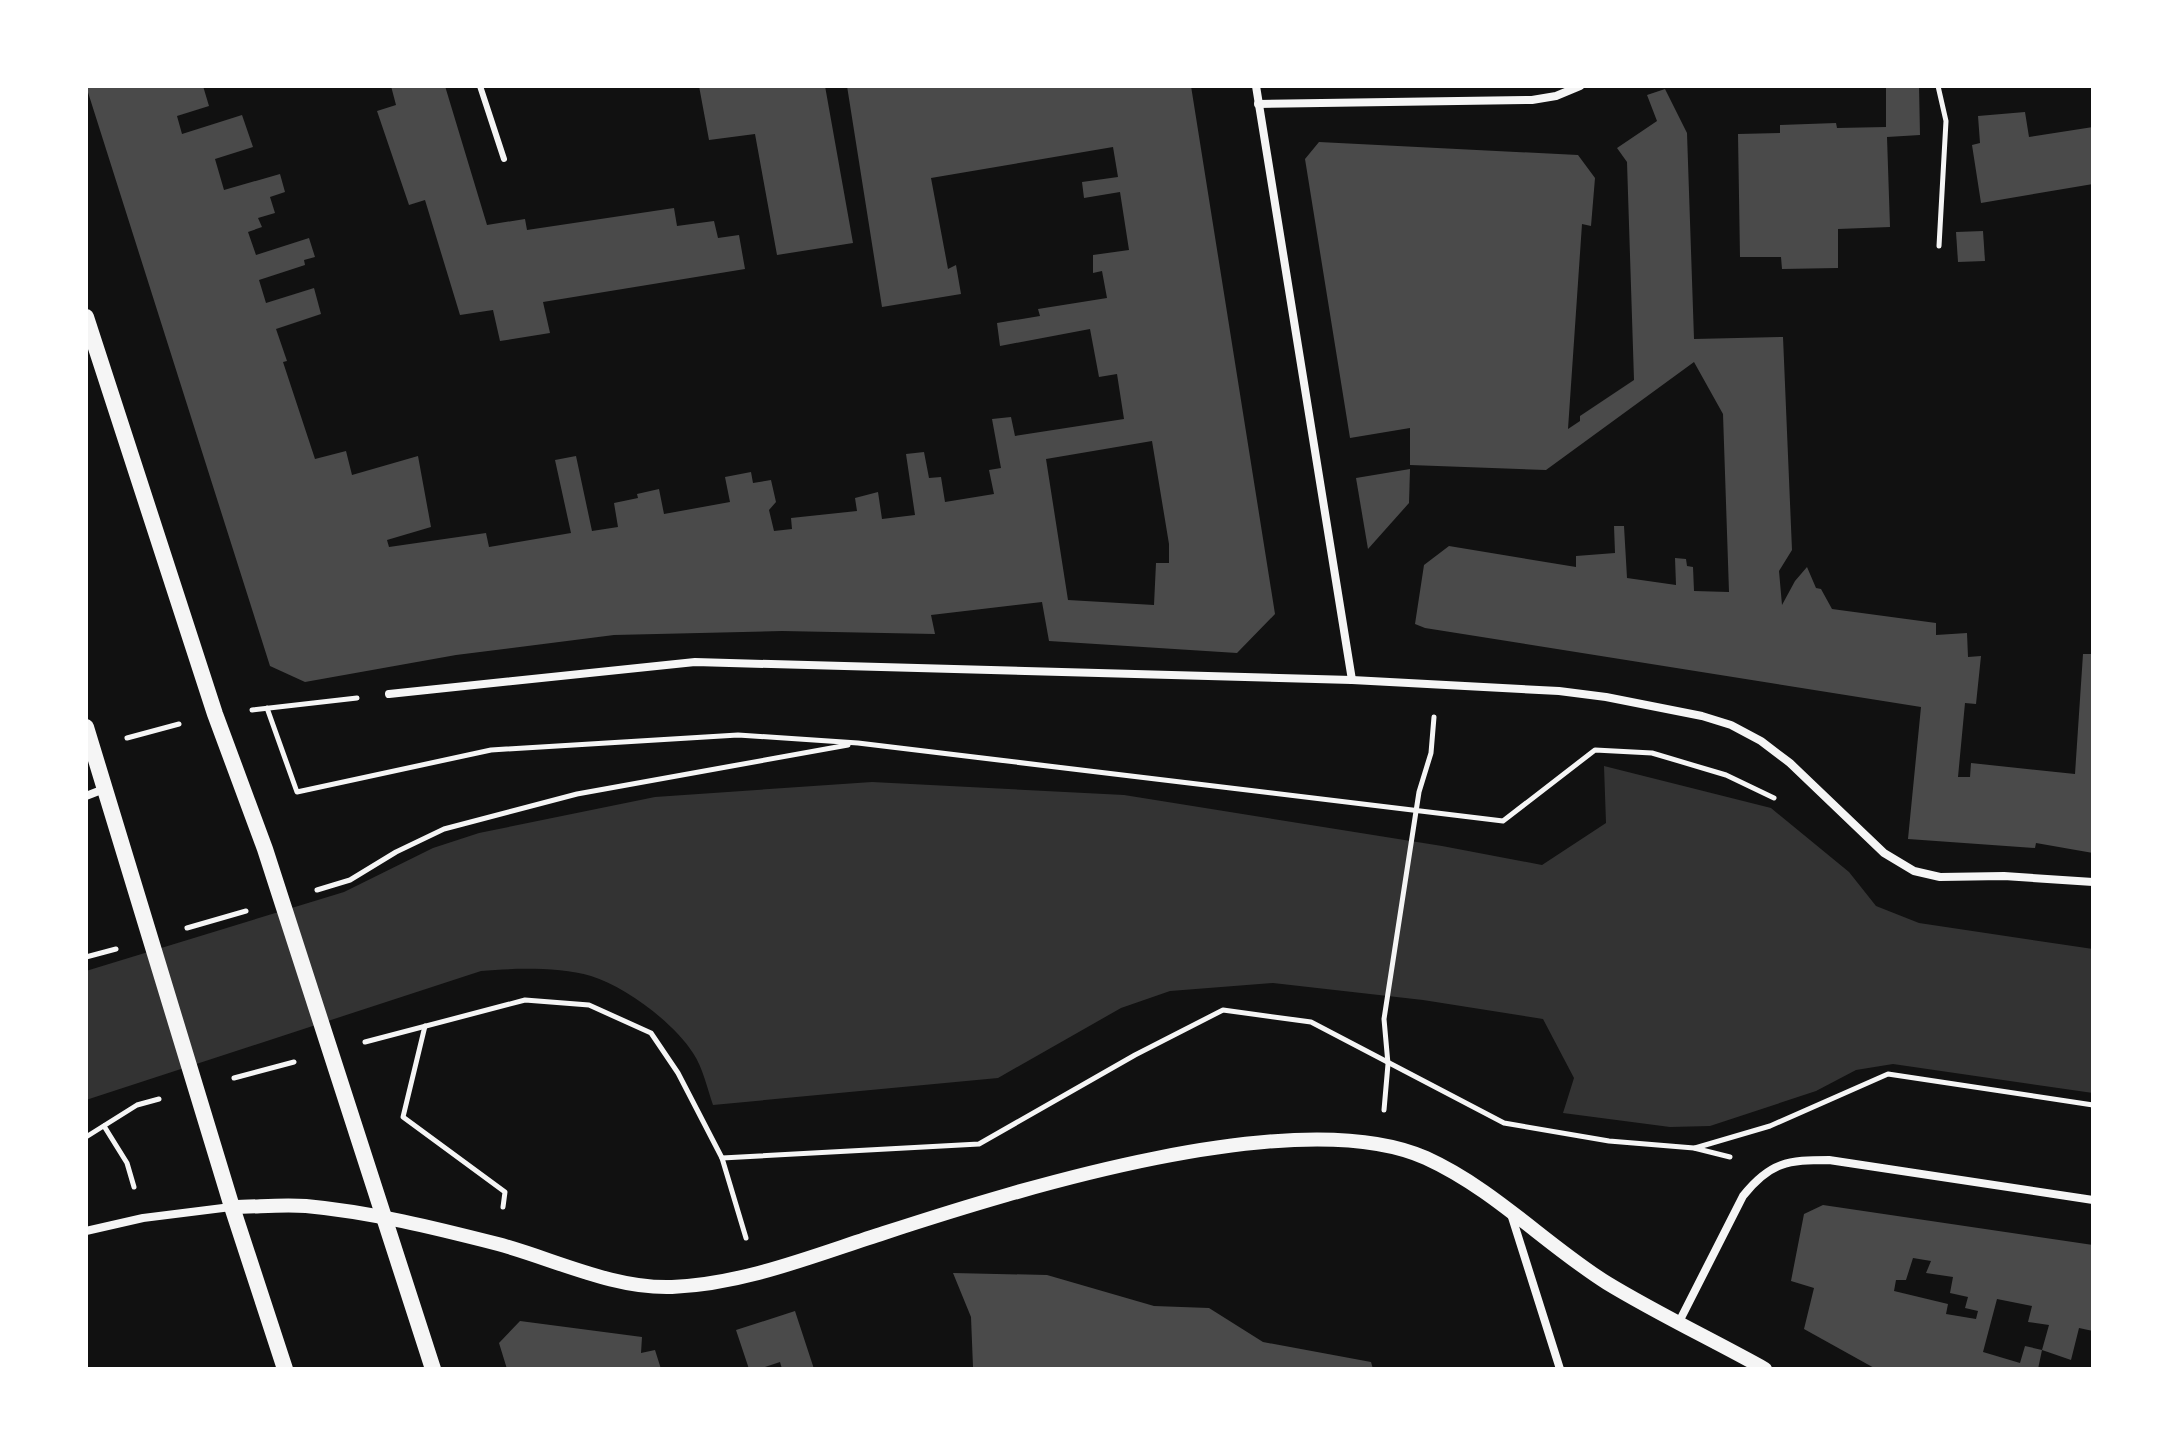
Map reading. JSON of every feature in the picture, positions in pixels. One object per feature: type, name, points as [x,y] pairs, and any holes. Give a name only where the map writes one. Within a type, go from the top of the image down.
[{"type":"main road","points":[[86,317],[215,714],[265,849],[433,1369]]},
{"type":"main road","points":[[86,727],[232,1207],[285,1369]]},
{"type":"street","points":[[1256,86],[1352,680]]},
{"type":"street","points":[[1258,104],[1532,100],[1556,96],[1580,86]]},
{"type":"street","points":[[389,694],[695,662],[1352,680],[1502,686],[1571,693],[1688,713],[1731,725],[1761,741],[1790,763],[1884,853],[1914,871],[1940,877],[2004,876],[2093,882]]},
{"type":"street","points":[[86,796],[105,789]]},
{"type":"street","points":[[86,1231],[143,1218],[232,1207],[303,1206],[384,1217],[497,1244],[621,1282],[666,1287],[710,1285],[757,1274],[919,1222],[1078,1176],[1261,1142],[1318,1140],[1382,1143],[1425,1158],[1464,1179],[1608,1284],[1765,1369]]},
{"type":"street","points":[[1679,1322],[1743,1196],[1771,1168],[1795,1160],[1829,1160],[2093,1200]]},
{"type":"street","points":[[1509,1209],[1560,1369]]},
{"type":"lane","points":[[480,86],[504,159]]},
{"type":"path","points":[[1938,86],[1946,121],[1939,246]]},
{"type":"path","points":[[267,708],[297,792],[491,750],[738,735],[858,743],[1503,821],[1595,750],[1652,753],[1726,775],[1777,800]]},
{"type":"path","points":[[305,893],[350,880],[396,852],[444,829],[577,794],[858,743]]},
{"type":"path","points":[[1382,1143],[1388,1064],[1384,1019],[1419,792],[1431,753]]},
{"type":"path","points":[[184,929],[259,907]]},
{"type":"path","points":[[86,957],[124,947]]},
{"type":"path","points":[[364,1043],[525,1000],[589,1005],[651,1033],[678,1073],[722,1158],[757,1274]]},
{"type":"path","points":[[722,1158],[979,1144],[1135,1055],[1223,1010],[1311,1022],[1504,1123],[1609,1141],[1694,1148],[1770,1126],[1888,1074],[2093,1105]]},
{"type":"path","points":[[425,1026],[403,1117],[505,1192],[497,1244]]},
{"type":"path","points":[[228,1080],[304,1059]]},
{"type":"path","points":[[86,1137],[137,1105],[168,1096]]},
{"type":"path","points":[[104,1126],[127,1163]]},
{"type":"shaded area","points":[[1604,766],[1771,808],[1849,872],[1876,906],[1919,923],[2093,949],[2093,1093],[1893,1064],[1856,1070],[1816,1091],[1710,1126],[1670,1127],[1563,1113],[1574,1078],[1543,1019],[1423,1000],[1273,983],[1170,991],[1121,1008],[998,1078],[713,1105],[693,1053],[674,1030],[648,1007],[619,988],[591,976],[522,969],[481,971],[86,1100],[86,971],[344,892],[433,848],[479,833],[655,797],[872,782],[1124,795],[1542,865],[1606,823]]},
{"type":"building","points":[[86,86],[203,86],[209,106],[177,116],[182,134],[242,115],[253,147],[215,159],[224,190],[280,174],[285,192],[270,197],[275,213],[258,218],[262,227],[248,232],[256,255],[309,238],[315,257],[304,260],[305,265],[259,280],[266,303],[314,288],[321,314],[276,329],[287,361],[283,362],[315,459],[346,451],[352,475],[418,456],[431,527],[387,540],[389,547],[486,533],[489,547],[571,533],[555,460],[576,456],[592,531],[618,527],[614,503],[659,489],[664,514],[730,502],[725,477],[751,472],[753,483],[771,480],[776,502],[769,510],[774,531],[792,529],[791,518],[857,511],[855,498],[878,492],[882,519],[915,515],[906,454],[924,452],[929,478],[941,477],[945,502],[994,494],[989,470],[1001,468],[992,419],[1011,417],[1015,436],[1124,419],[1117,374],[1099,377],[1090,329],[1000,346],[997,323],[1040,316],[1038,309],[1107,298],[1102,271],[1093,273],[1093,255],[1129,250],[1120,192],[1084,198],[1082,182],[1118,177],[1113,147],[931,178],[948,269],[956,265],[961,294],[882,307],[847,86],[1191,86],[1275,614],[1237,653],[1049,641],[1042,602],[931,615],[935,634],[782,631],[614,635],[456,655],[305,682],[270,666]],"holes":[[[1152,441],[1169,544],[1169,563],[1156,563],[1154,605],[1068,600],[1046,459]]]},
{"type":"building","points":[[391,86],[445,86],[487,225],[525,219],[527,230],[674,208],[677,226],[714,221],[718,238],[739,235],[745,269],[543,302],[550,333],[500,341],[493,310],[460,315],[425,200],[409,205],[377,111],[396,105]]},
{"type":"building","points":[[699,86],[825,86],[853,243],[777,255],[755,134],[709,140]]},
{"type":"building","points":[[1886,86],[1919,86],[1920,135],[1887,137],[1890,227],[1838,229],[1838,268],[1782,269],[1781,257],[1740,257],[1738,134],[1780,133],[1780,125],[1836,123],[1837,128],[1886,127]]},
{"type":"building","points":[[1665,89],[1687,133],[1694,339],[1783,337],[1792,550],[1779,571],[1782,605],[1807,567],[1816,588],[1821,589],[1832,609],[1936,623],[1936,635],[1967,633],[1968,657],[1981,656],[1976,704],[1965,703],[1958,777],[1970,777],[1971,763],[2075,774],[2083,654],[2093,654],[2093,853],[2036,843],[2035,848],[1908,839],[1921,707],[1415,624],[1424,565],[1449,546],[1576,567],[1576,556],[1615,553],[1614,526],[1624,526],[1627,578],[1676,585],[1675,558],[1686,559],[1687,566],[1693,567],[1694,591],[1729,592],[1723,414],[1694,362],[1546,470],[1410,465],[1410,428],[1350,438],[1305,159],[1319,142],[1578,155],[1595,178],[1591,226],[1582,224],[1568,429],[1580,421],[1580,416],[1634,380],[1627,162],[1617,148],[1657,121],[1647,95]]},
{"type":"building","points":[[2025,112],[2029,137],[2093,127],[2093,184],[1981,203],[1972,145],[1980,143],[1978,116]]},
{"type":"building","points":[[1983,231],[1985,261],[1958,262],[1956,232]]},
{"type":"building","points":[[1410,469],[1409,503],[1368,549],[1356,478]]},
{"type":"building","points":[[1823,1205],[2093,1245],[2093,1331],[2079,1328],[2071,1360],[2042,1350],[2038,1369],[1876,1369],[1804,1329],[1814,1288],[1791,1281],[1804,1214]],"holes":[[[1913,1258],[1931,1261],[1926,1273],[1953,1277],[1950,1293],[1968,1297],[1965,1308],[1978,1311],[1976,1319],[1946,1314],[1948,1304],[1894,1291],[1896,1280],[1906,1280]],[[1997,1299],[2032,1306],[2028,1322],[2049,1325],[2042,1350],[2025,1346],[2020,1363],[1983,1352]]]},
{"type":"building","points":[[953,1273],[1047,1275],[1154,1306],[1209,1308],[1263,1342],[1371,1362],[1373,1369],[973,1367],[971,1317]]},
{"type":"building","points":[[795,1311],[814,1369],[782,1369],[780,1362],[749,1369],[736,1330]]},
{"type":"building","points":[[520,1321],[642,1337],[641,1353],[655,1350],[661,1369],[507,1369],[499,1343]]}]
